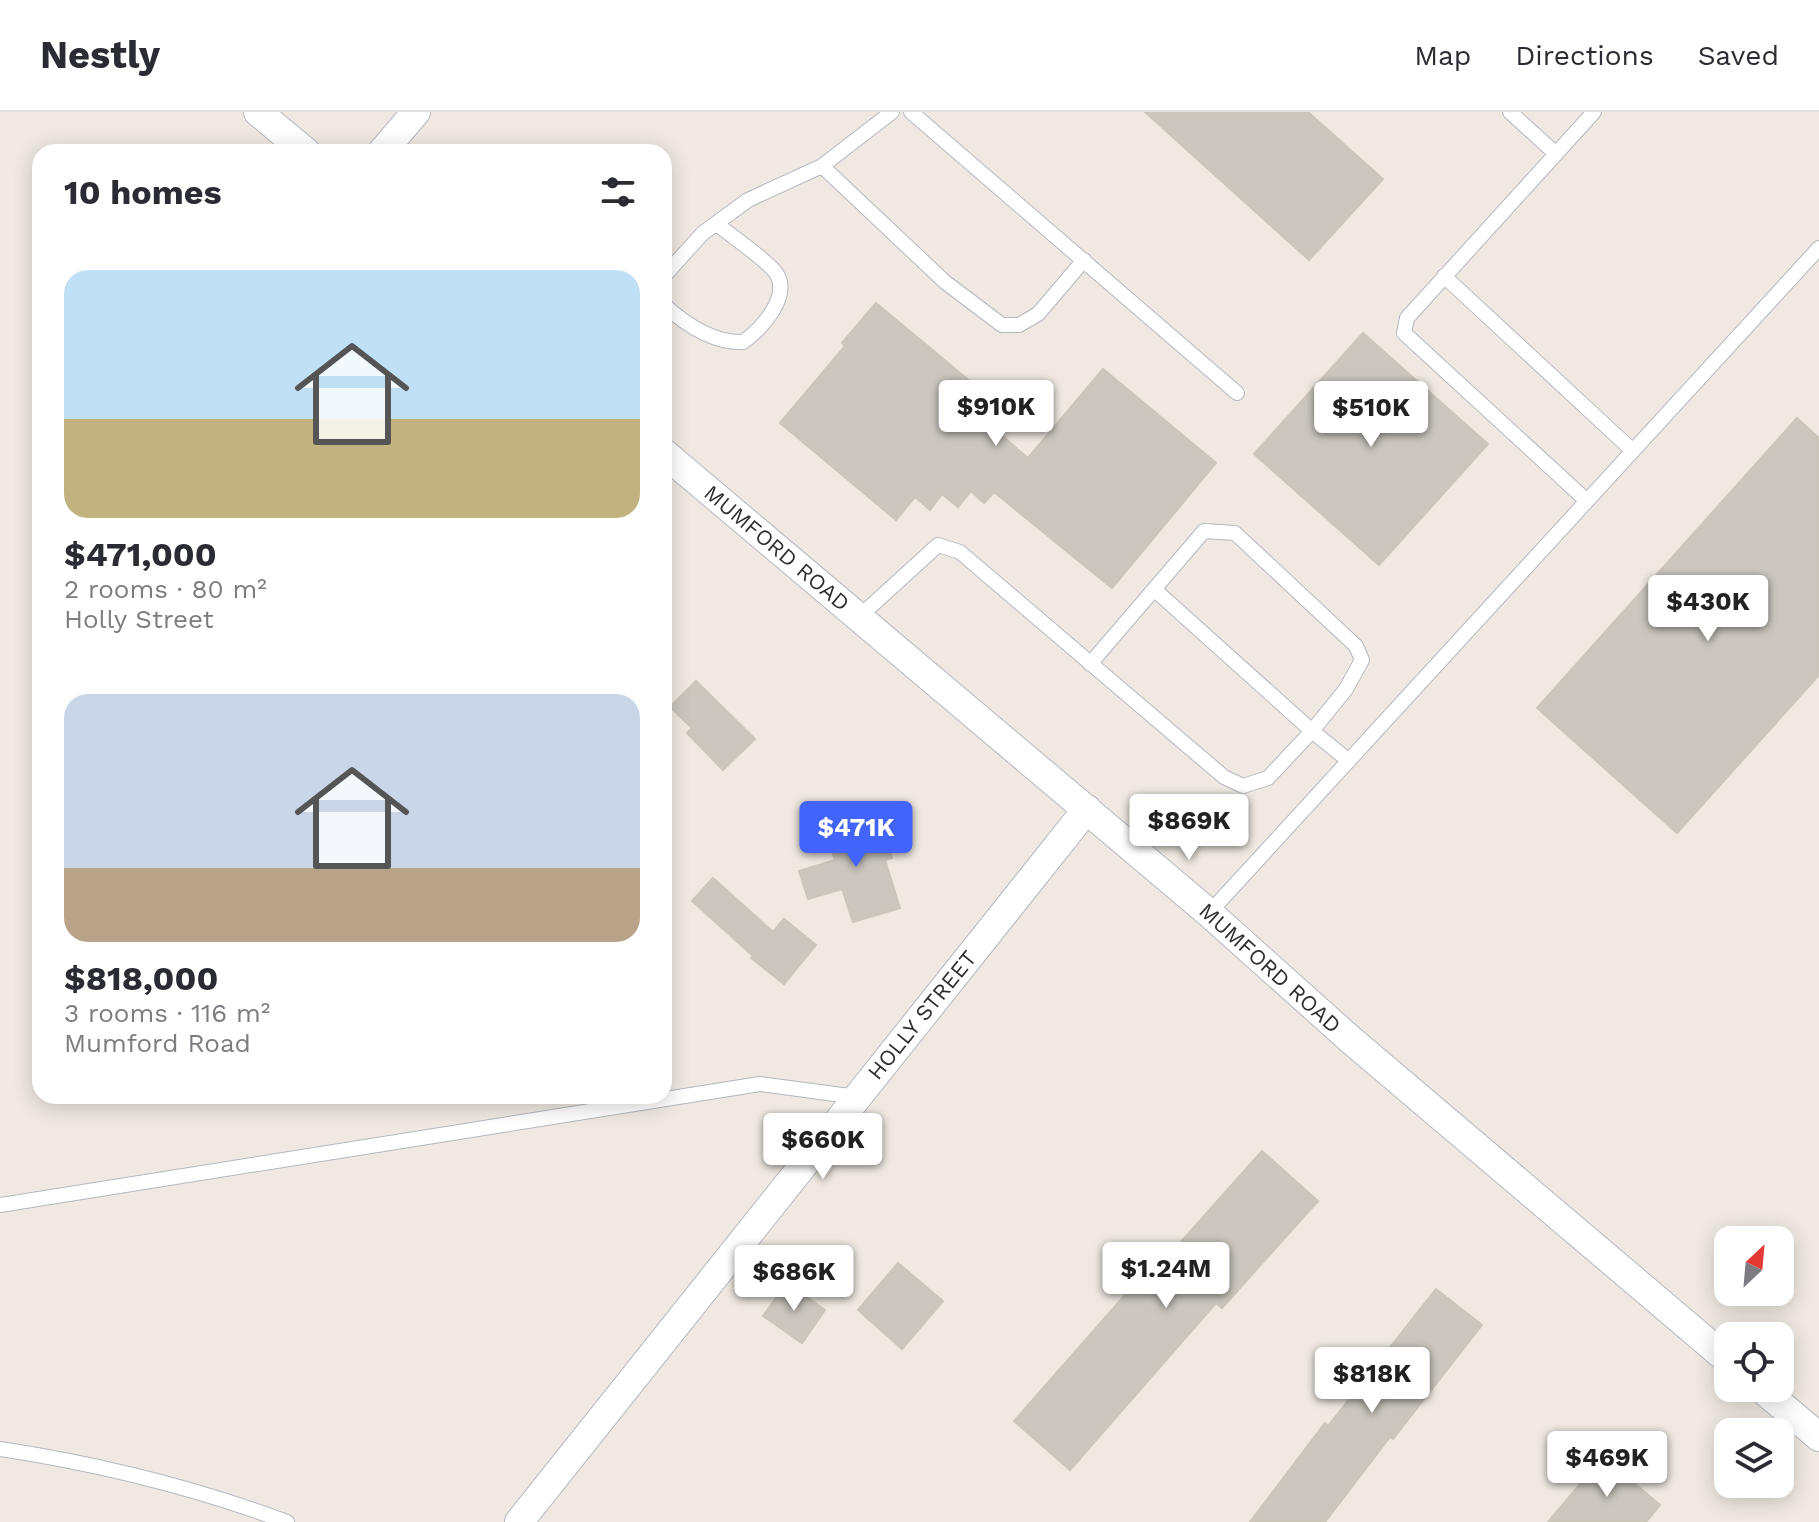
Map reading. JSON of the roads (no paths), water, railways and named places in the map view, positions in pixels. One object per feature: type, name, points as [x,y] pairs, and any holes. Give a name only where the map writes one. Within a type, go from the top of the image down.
[{"type":"street","points":[[258,112],[296,144]]},
{"type":"street","points":[[389,144],[416,112]]},
{"type":"street","name":"MUMFORD ROAD","points":[[672,460],[1209,913],[1351,1040],[1714,1348]]},
{"type":"street","name":"HOLLY STREET","points":[[519,1522],[1087,809]]},
{"type":"street","points":[[1778,1402],[1819,1437]]},
{"type":"lane","points":[[672,267],[703,233],[748,200],[822,166],[892,112]]},
{"type":"lane","points":[[911,112],[1237,393]]},
{"type":"lane","points":[[1510,112],[1555,153]]},
{"type":"lane","points":[[1587,501],[1404,333],[1407,318],[1594,112]]},
{"type":"lane","points":[[822,166],[945,282],[1002,325],[1019,325],[1038,314],[1084,260]]},
{"type":"lane","points":[[672,311],[691,326],[730,343],[743,342],[768,318],[780,291],[777,274],[717,224]]},
{"type":"lane","points":[[1209,913],[1819,248]]},
{"type":"lane","points":[[1444,276],[1633,451]]},
{"type":"lane","points":[[859,617],[938,545],[960,552],[1188,749],[1224,777],[1243,786],[1268,778],[1346,689],[1362,660],[1356,646],[1235,533],[1204,531],[1090,664]]},
{"type":"lane","points":[[1155,590],[1349,761]]},
{"type":"lane","points":[[672,1098],[760,1084],[857,1097]]},
{"type":"lane","points":[[0,1205],[634,1104]]},
{"type":"lane","points":[[0,1449],[85,1462],[224,1498],[287,1522]]}]
